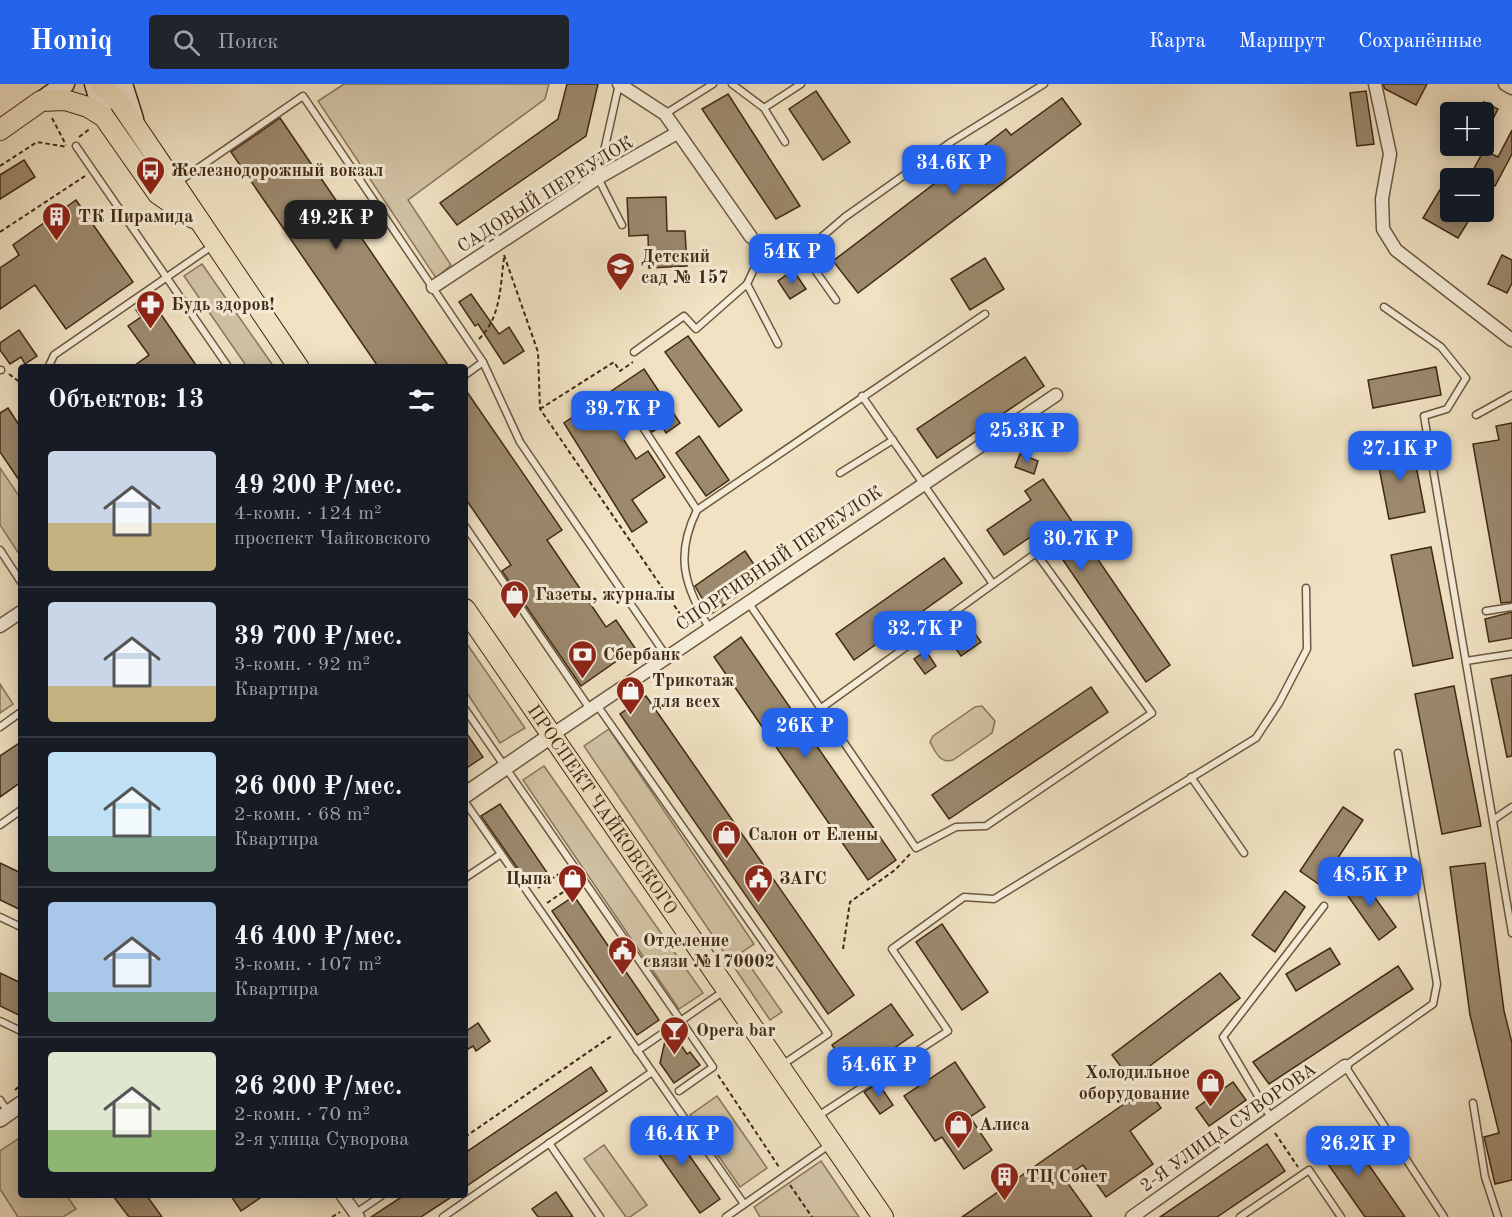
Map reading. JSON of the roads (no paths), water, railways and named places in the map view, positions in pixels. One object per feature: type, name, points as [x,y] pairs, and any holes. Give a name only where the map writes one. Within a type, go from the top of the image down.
[{"type":"main road","points":[[0,115],[43,92],[65,84]]},
{"type":"main road","points":[[94,84],[104,117],[158,194],[202,224]]},
{"type":"main road","points":[[100,84],[115,97],[137,127],[296,364]]},
{"type":"main road","points":[[123,84],[137,127]]},
{"type":"main road","points":[[43,92],[74,102],[104,117]]},
{"type":"main road","points":[[0,130],[43,92]]},
{"type":"main road","name":"ПРОСПЕКТ ЧАЙКОВСКОГО","points":[[468,613],[883,1217]]},
{"type":"street","points":[[620,84],[665,114],[751,237]]},
{"type":"street","points":[[1375,84],[1390,154],[1382,199],[1383,229],[1396,249],[1512,340]]},
{"type":"street","points":[[1505,84],[1512,88]]},
{"type":"street","name":"САДОВЫЙ ПЕРЕУЛОК","points":[[433,287],[598,178],[677,133]]},
{"type":"street","name":"СПОРТИВНЫЙ ПЕРЕУЛОК","points":[[468,793],[593,706],[1056,395]]},
{"type":"street","points":[[0,626],[18,614]]},
{"type":"street","name":"2-Я УЛИЦА СУВОРОВА","points":[[1132,1217],[1345,1066]]},
{"type":"street","points":[[344,1198],[357,1215]]},
{"type":"lane","points":[[620,84],[598,178],[622,225]]},
{"type":"lane","points":[[665,114],[713,84]]},
{"type":"lane","points":[[732,84],[764,108],[785,142]]},
{"type":"lane","points":[[764,108],[801,84]]},
{"type":"lane","points":[[761,254],[803,253],[845,218],[951,142],[1044,84]]},
{"type":"lane","points":[[175,184],[303,96],[483,362],[520,442],[667,657]]},
{"type":"lane","points":[[76,146],[226,364]]},
{"type":"lane","points":[[751,237],[761,254]]},
{"type":"lane","points":[[50,364],[54,355],[215,243]]},
{"type":"lane","points":[[803,253],[836,300]]},
{"type":"lane","points":[[634,352],[684,316],[696,329],[747,284],[761,254]]},
{"type":"lane","points":[[747,284],[778,344]]},
{"type":"lane","points":[[1384,307],[1441,347],[1466,378],[1447,409],[1424,416],[1512,933]]},
{"type":"lane","points":[[709,628],[690,595],[683,567],[687,532],[698,510],[985,314]]},
{"type":"lane","points":[[468,373],[483,362]]},
{"type":"lane","points":[[1476,415],[1512,395]]},
{"type":"lane","points":[[862,396],[993,584]]},
{"type":"lane","points":[[642,426],[698,510]]},
{"type":"lane","points":[[840,473],[893,440]]},
{"type":"lane","points":[[468,530],[828,1034],[780,1067]]},
{"type":"lane","points":[[0,550],[18,577]]},
{"type":"lane","points":[[748,602],[820,709],[915,848],[956,827],[986,826],[1152,713],[1036,553],[820,709]]},
{"type":"lane","points":[[815,1118],[948,1031],[892,949],[964,897],[994,900],[1256,738],[1279,703],[1307,649],[1306,588]]},
{"type":"lane","points":[[1486,610],[1512,607]]},
{"type":"lane","points":[[1466,661],[1512,654]]},
{"type":"lane","points":[[468,713],[713,1067],[679,1091]]},
{"type":"lane","points":[[0,727],[18,714]]},
{"type":"lane","points":[[1398,753],[1437,984],[1433,1004],[1345,1066],[1444,1217]]},
{"type":"lane","points":[[1191,777],[1244,853]]},
{"type":"lane","points":[[468,806],[744,1204]]},
{"type":"lane","points":[[1493,820],[1512,807]]},
{"type":"lane","points":[[0,825],[18,812]]},
{"type":"lane","points":[[468,876],[501,854]]},
{"type":"lane","points":[[1271,1118],[1223,1037],[1324,906]]},
{"type":"lane","points":[[0,917],[18,926]]},
{"type":"lane","points":[[637,1051],[727,989]]},
{"type":"lane","points":[[0,1022],[18,1030]]},
{"type":"lane","points":[[443,1217],[652,1072]]},
{"type":"lane","points":[[1473,1102],[1485,1177],[1498,1217]]},
{"type":"lane","points":[[549,1143],[600,1217]]},
{"type":"lane","points":[[726,1217],[832,1143]]},
{"type":"lane","points":[[1240,1217],[1309,1170],[1341,1217]]},
{"type":"lane","points":[[357,1215],[378,1198]]},
{"type":"place","name":"Железнодорожный вокзал","points":[[150,196]]},
{"type":"place","name":"ТК Пирамида","points":[[57,242]]},
{"type":"place","name":"Детский сад № 157","points":[[620,292]]},
{"type":"place","name":"Будь здоров!","points":[[150,330]]},
{"type":"place","name":"Газеты, журналы","points":[[514,620]]},
{"type":"place","name":"Сбербанк","points":[[582,680]]},
{"type":"place","name":"Трикотаж для всех","points":[[631,716]]},
{"type":"place","name":"Салон от Елены","points":[[727,860]]},
{"type":"place","name":"Цыпа","points":[[573,904]]},
{"type":"place","name":"ЗАГС","points":[[758,904]]},
{"type":"place","name":"Отделение связи №170002","points":[[622,976]]},
{"type":"place","name":"Opera bar","points":[[675,1056]]},
{"type":"place","name":"Холодильное оборудование","points":[[1211,1108]]},
{"type":"place","name":"Алиса","points":[[958,1150]]},
{"type":"place","name":"ТЦ Сонет","points":[[1005,1202]]}]
